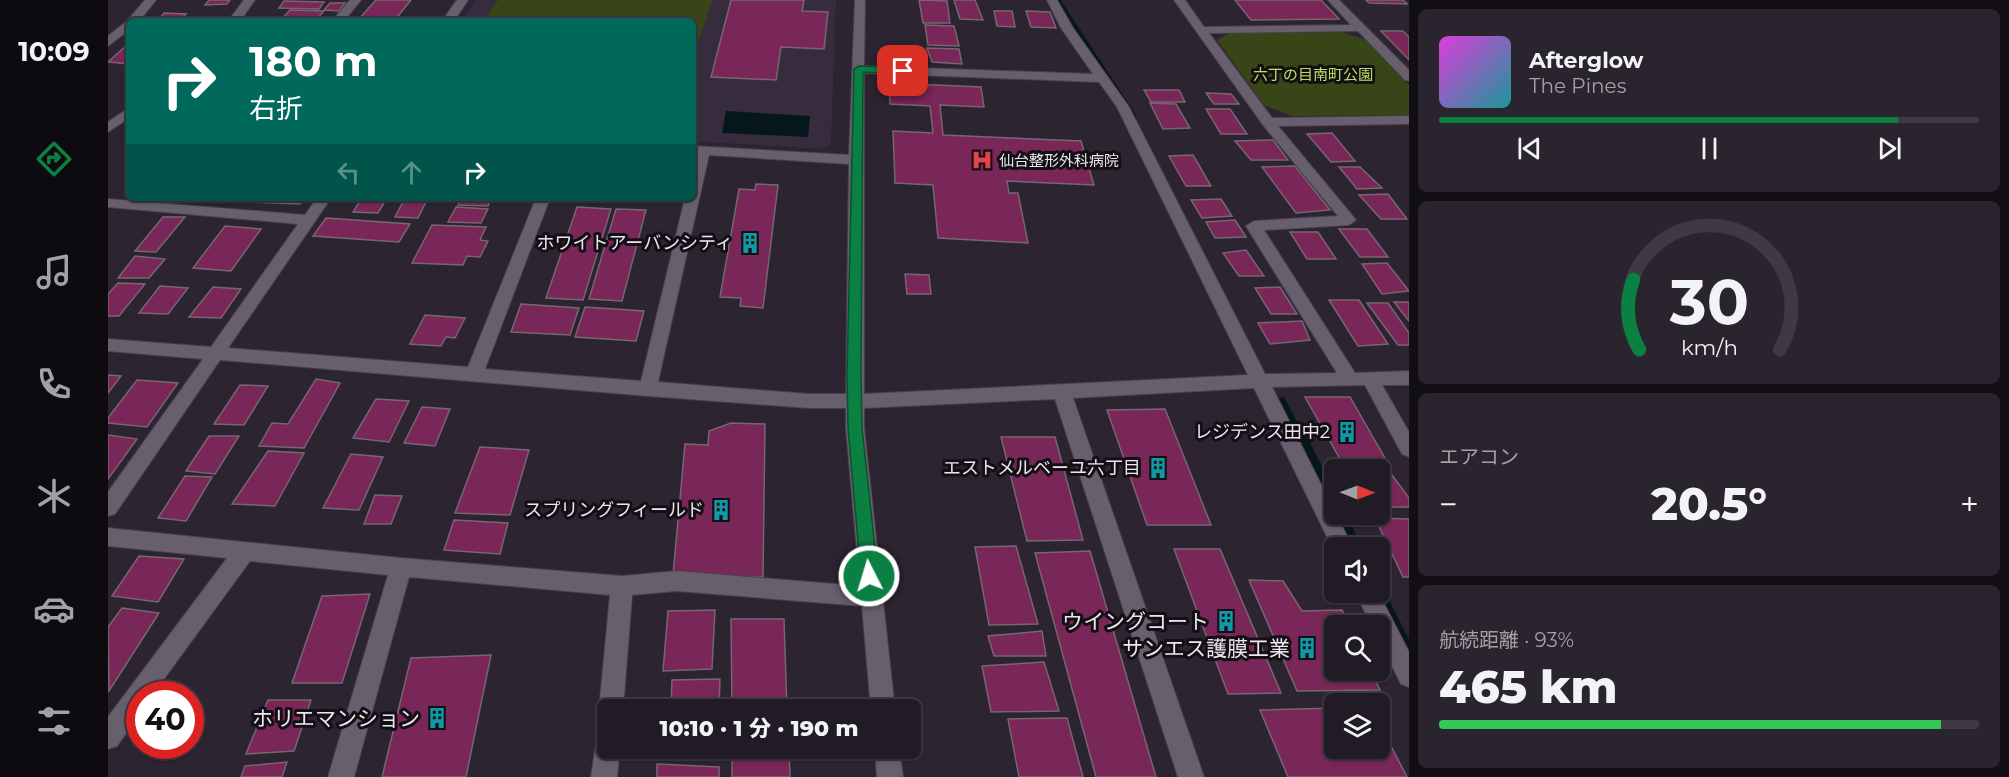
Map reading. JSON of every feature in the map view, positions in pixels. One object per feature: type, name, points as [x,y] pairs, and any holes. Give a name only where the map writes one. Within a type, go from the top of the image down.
[{"type":"street","points":[[136,18],[151,0]]},
{"type":"street","points":[[236,18],[250,0]]},
{"type":"street","points":[[341,18],[356,0]]},
{"type":"street","points":[[450,18],[463,0]]},
{"type":"street","points":[[860,0],[856,160],[855,428],[882,699]]},
{"type":"street","points":[[1052,0],[1067,28],[1123,108],[1337,537]]},
{"type":"street","points":[[1179,0],[1268,122],[1349,220],[1254,226],[1351,380]]},
{"type":"street","points":[[1333,0],[1409,77]]},
{"type":"street","points":[[108,42],[126,27]]},
{"type":"street","points":[[1201,30],[1361,28]]},
{"type":"street","points":[[859,69],[1102,78]]},
{"type":"street","points":[[108,128],[126,114]]},
{"type":"street","points":[[1268,122],[1409,120]]},
{"type":"street","points":[[696,169],[698,151],[856,160]]},
{"type":"street","points":[[108,508],[322,201]]},
{"type":"street","points":[[474,375],[542,201]]},
{"type":"street","points":[[648,389],[692,201]]},
{"type":"street","points":[[108,203],[308,220]]},
{"type":"street","points":[[108,345],[809,401],[899,401],[1258,381],[1409,378]]},
{"type":"street","points":[[1370,379],[1409,449]]},
{"type":"street","points":[[1062,392],[1191,777]]},
{"type":"street","points":[[108,537],[401,567],[622,586],[677,581],[872,597]]},
{"type":"street","points":[[108,737],[245,551]]},
{"type":"street","points":[[341,777],[401,567]]},
{"type":"street","points":[[612,699],[622,586]]},
{"type":"street","points":[[1372,603],[1409,676]]},
{"type":"street","points":[[604,777],[606,759]]},
{"type":"street","points":[[888,759],[890,777]]},
{"type":"shaded area","points":[[476,0],[836,0],[831,144],[822,149],[696,141],[696,18],[463,18]]},
{"type":"shaded area","points":[[726,111],[810,116],[808,137],[722,133]]},
{"type":"green space","points":[[498,0],[712,0],[696,50],[696,18],[486,18]]},
{"type":"green space","name":"六丁の目南町公園","points":[[1341,32],[1364,39],[1409,85],[1409,115],[1291,116],[1264,105],[1217,40],[1230,33]]},
{"type":"building","points":[[209,0],[230,0],[227,4],[205,5]]},
{"type":"building","points":[[376,0],[411,0],[396,18],[360,18]]},
{"type":"building","points":[[731,0],[804,0],[802,11],[828,12],[824,49],[781,47],[776,80],[711,77]]},
{"type":"building","points":[[919,0],[947,1],[950,23],[923,23]]},
{"type":"building","points":[[954,0],[975,0],[983,20],[960,19]]},
{"type":"building","points":[[1235,0],[1321,0],[1339,19],[1251,20]]},
{"type":"building","points":[[1366,0],[1403,0],[1407,4],[1369,3]]},
{"type":"building","points":[[284,1],[324,2],[319,9],[279,8]]},
{"type":"building","points":[[330,3],[345,3],[339,11],[324,10]]},
{"type":"building","points":[[290,10],[324,11],[318,18],[283,18]]},
{"type":"building","points":[[994,11],[1012,11],[1015,27],[997,26]]},
{"type":"building","points":[[1026,11],[1050,12],[1056,28],[1031,27]]},
{"type":"building","points":[[164,13],[186,14],[182,18],[160,18]]},
{"type":"building","points":[[925,25],[954,26],[959,46],[928,45]]},
{"type":"building","points":[[1381,31],[1403,31],[1409,37],[1409,60]]},
{"type":"building","points":[[126,46],[126,64],[108,62]]},
{"type":"building","points":[[927,48],[959,49],[962,64],[932,62]]},
{"type":"building","points":[[889,83],[981,87],[984,107],[940,105],[943,135],[1081,141],[1094,185],[1007,181],[1009,193],[1018,193],[1028,243],[938,238],[933,185],[895,183],[893,131],[933,133],[930,106],[890,104]]},
{"type":"building","points":[[1144,90],[1179,90],[1185,102],[1151,102]]},
{"type":"building","points":[[1206,93],[1231,94],[1239,104],[1214,104]]},
{"type":"building","points":[[1150,103],[1176,104],[1190,128],[1163,129]]},
{"type":"building","points":[[1206,109],[1230,109],[1247,134],[1221,134]]},
{"type":"building","points":[[1332,133],[1355,161],[1331,162],[1307,134]]},
{"type":"building","points":[[1273,140],[1288,160],[1251,160],[1235,141]]},
{"type":"building","points":[[1193,155],[1211,186],[1186,186],[1169,156]]},
{"type":"building","points":[[1295,166],[1330,210],[1296,213],[1262,167]]},
{"type":"building","points":[[1339,167],[1360,167],[1382,188],[1357,189]]},
{"type":"building","name":"ホワイトアーバンシティ","points":[[756,184],[778,185],[763,308],[740,306],[741,298],[720,297],[739,189],[755,190]]},
{"type":"building","points":[[1388,194],[1407,219],[1381,219],[1359,195]]},
{"type":"building","points":[[1221,199],[1232,216],[1202,218],[1191,200]]},
{"type":"building","points":[[251,201],[302,201],[300,204]]},
{"type":"building","points":[[360,201],[385,201],[378,213],[353,212]]},
{"type":"building","points":[[403,201],[426,201],[418,218],[395,217]]},
{"type":"building","points":[[460,201],[490,201],[488,206],[458,205]]},
{"type":"building","points":[[456,207],[488,209],[481,223],[448,222]]},
{"type":"building","points":[[577,207],[611,209],[583,300],[546,298]]},
{"type":"building","points":[[616,209],[646,210],[622,301],[589,299]]},
{"type":"building","points":[[163,217],[185,217],[156,252],[135,251]]},
{"type":"building","points":[[326,218],[410,224],[399,242],[313,236]]},
{"type":"building","points":[[1235,220],[1246,237],[1215,238],[1206,222]]},
{"type":"building","points":[[432,225],[486,227],[480,240],[488,241],[480,257],[467,256],[463,265],[412,263]]},
{"type":"building","points":[[225,226],[261,229],[231,271],[193,268]]},
{"type":"building","points":[[1339,229],[1367,229],[1388,257],[1360,257]]},
{"type":"building","points":[[1290,232],[1318,232],[1336,259],[1307,259]]},
{"type":"building","points":[[1246,250],[1264,276],[1239,276],[1223,253]]},
{"type":"building","points":[[135,256],[165,259],[149,278],[118,278]]},
{"type":"building","points":[[1387,263],[1409,291],[1382,294],[1362,264]]},
{"type":"building","points":[[905,274],[929,275],[931,294],[907,294]]},
{"type":"building","points":[[118,283],[145,284],[119,316],[108,316],[108,294]]},
{"type":"building","points":[[160,286],[188,288],[168,314],[139,313]]},
{"type":"building","points":[[213,287],[241,289],[221,318],[189,317]]},
{"type":"building","points":[[1280,287],[1297,314],[1271,314],[1255,288]]},
{"type":"building","points":[[1329,300],[1359,300],[1388,344],[1358,346]]},
{"type":"building","points":[[1394,302],[1409,302],[1409,321]]},
{"type":"building","points":[[1367,303],[1388,303],[1409,333],[1409,345],[1398,345]]},
{"type":"building","points":[[521,304],[579,308],[570,335],[511,332]]},
{"type":"building","points":[[585,307],[644,311],[636,341],[575,337]]},
{"type":"building","points":[[425,315],[465,318],[455,338],[446,337],[441,346],[410,344]]},
{"type":"building","points":[[1302,321],[1310,340],[1270,344],[1258,323]]},
{"type":"building","points":[[108,375],[121,376],[108,393]]},
{"type":"building","points":[[316,379],[340,383],[304,448],[259,446],[272,423],[288,424]]},
{"type":"building","points":[[137,380],[178,383],[147,427],[108,423],[108,418]]},
{"type":"building","points":[[240,385],[268,386],[244,425],[214,424]]},
{"type":"building","name":"レジデンス田中2","points":[[1305,397],[1350,397],[1385,459],[1340,459]]},
{"type":"building","points":[[376,399],[409,401],[389,442],[353,438]]},
{"type":"building","points":[[422,407],[450,409],[435,446],[404,443]]},
{"type":"building","name":"エストメルベーユ六丁目","points":[[1165,409],[1211,525],[1147,525],[1107,410]]},
{"type":"building","name":"スプリングフィールド","points":[[731,423],[765,424],[763,577],[673,575],[685,444],[708,445],[709,431]]},
{"type":"building","points":[[108,435],[137,439],[108,479]]},
{"type":"building","points":[[209,436],[239,436],[215,474],[186,471]]},
{"type":"building","points":[[1001,437],[1055,437],[1083,540],[1027,541]]},
{"type":"building","points":[[480,447],[529,450],[510,515],[455,513]]},
{"type":"building","points":[[268,451],[304,453],[275,506],[232,504]]},
{"type":"building","points":[[351,454],[383,457],[359,510],[323,508]]},
{"type":"building","points":[[1390,475],[1409,498],[1409,507],[1390,507]]},
{"type":"building","points":[[185,476],[212,477],[186,521],[158,518]]},
{"type":"building","points":[[375,495],[402,496],[391,524],[364,524]]},
{"type":"building","points":[[1390,518],[1409,519],[1409,577],[1403,577],[1390,550],[1390,537],[1384,537],[1378,525],[1390,525]]},
{"type":"building","points":[[454,520],[508,523],[500,554],[444,550]]},
{"type":"building","points":[[1016,546],[1038,624],[989,625],[975,547]]},
{"type":"building","name":"ウイングコート","points":[[1174,549],[1220,549],[1281,693],[1228,694]]},
{"type":"building","points":[[1090,551],[1156,777],[1096,777],[1035,553]]},
{"type":"building","points":[[139,556],[184,559],[158,602],[112,596]]},
{"type":"building","name":"サンエス護膜工業","points":[[1249,580],[1283,581],[1302,611],[1342,610],[1344,615],[1324,615],[1324,681],[1376,681],[1380,690],[1297,691]]},
{"type":"building","points":[[370,594],[342,683],[292,683],[322,596]]},
{"type":"building","points":[[122,608],[159,613],[109,691],[108,627]]},
{"type":"building","points":[[715,610],[712,669],[663,671],[668,611]]},
{"type":"building","points":[[731,619],[784,619],[787,699],[732,699]]},
{"type":"building","points":[[1042,631],[1046,656],[994,656],[988,636]]},
{"type":"building","name":"ホリエマンション","points":[[491,655],[466,777],[382,777],[411,658]]},
{"type":"building","points":[[1044,662],[1059,711],[991,712],[982,666]]},
{"type":"building","points":[[720,679],[719,699],[671,699],[672,680]]},
{"type":"building","points":[[268,700],[311,700],[294,751],[246,754]]},
{"type":"building","points":[[1324,708],[1324,759],[1390,759],[1390,744],[1407,777],[1288,777],[1260,710]]},
{"type":"building","points":[[1067,718],[1083,777],[1019,777],[1008,719]]},
{"type":"building","points":[[732,759],[789,759],[790,777],[732,777]]},
{"type":"building","points":[[287,762],[282,777],[241,777],[245,766]]},
{"type":"building","points":[[657,764],[719,767],[719,777],[657,777]]},
{"type":"waterway","points":[[1057,0],[1133,116]]},
{"type":"waterway","points":[[1282,401],[1304,445]]},
{"type":"waterway","points":[[1304,443],[1324,483]]},
{"type":"waterway","points":[[1345,525],[1351,537]]},
{"type":"waterway","points":[[1384,603],[1409,652]]},
{"type":"place","name":"仙台整形外科病院","points":[[982,160]]},
{"type":"place","name":"ホワイトアーバンシティ","points":[[750,243]]},
{"type":"place","name":"レジデンス田中2","points":[[1347,432]]},
{"type":"place","name":"エストメルベーユ六丁目","points":[[1158,468]]},
{"type":"place","name":"スプリングフィールド","points":[[721,510]]},
{"type":"place","name":"ウイングコート","points":[[1226,621]]},
{"type":"place","name":"サンエス護膜工業","points":[[1307,648]]},
{"type":"place","name":"ホリエマンション","points":[[437,718]]},
{"type":"route","points":[[869,576],[855,428],[856,160],[859,69],[903,71]]}]
